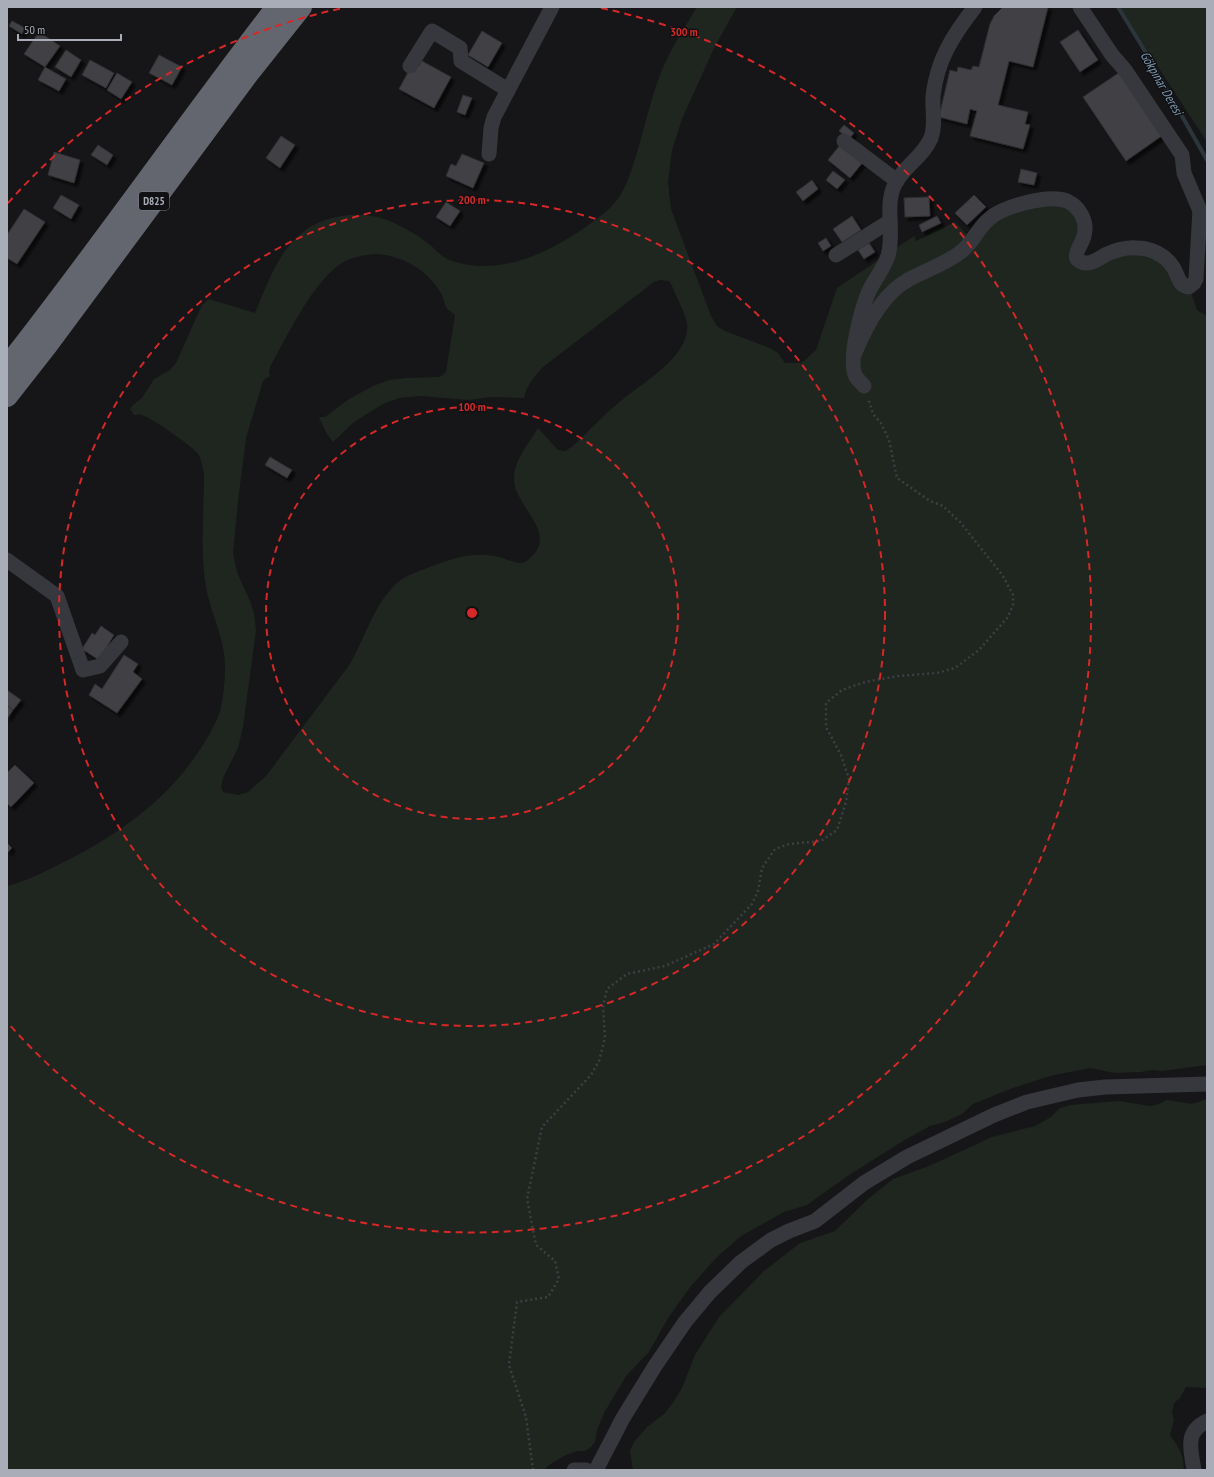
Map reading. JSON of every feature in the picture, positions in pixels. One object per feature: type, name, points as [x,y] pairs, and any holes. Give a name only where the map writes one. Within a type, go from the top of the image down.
[{"type":"highway","name":"D825","points":[[7,367],[277,7]]},
{"type":"highway","name":"D825","points":[[7,396],[56,333],[247,75],[301,7]]},
{"type":"street","points":[[489,154],[490,128],[500,104],[552,7]]},
{"type":"street","points":[[864,386],[856,376],[854,355],[856,335],[863,306],[888,256],[893,191],[897,181],[925,148],[930,139],[934,122],[934,87],[939,64],[954,37],[975,7]]},
{"type":"street","points":[[1080,7],[1112,55],[1125,70],[1182,155],[1184,172],[1207,228]]},
{"type":"street","points":[[410,66],[432,31],[460,48],[461,62],[508,90]]},
{"type":"street","points":[[844,141],[897,181]]},
{"type":"street","points":[[854,355],[863,333],[882,305],[898,286],[907,280],[942,264],[962,251],[986,221],[1000,211],[1013,206],[1039,200],[1053,199],[1068,202],[1080,211],[1085,227],[1084,238],[1077,255],[1079,261],[1087,263],[1120,250],[1128,248],[1144,248],[1155,252],[1166,259],[1173,267],[1181,284],[1189,287],[1196,279],[1200,210]]},
{"type":"street","points":[[836,255],[890,221]]},
{"type":"street","points":[[7,560],[57,596],[83,670],[100,666],[122,642]]},
{"type":"street","points":[[596,1470],[623,1418],[685,1322],[710,1292],[741,1262],[771,1240],[818,1219],[864,1183],[907,1157],[994,1115],[1027,1102],[1072,1091],[1105,1087],[1207,1084]]},
{"type":"street","points":[[1194,1470],[1190,1450],[1190,1441],[1196,1428],[1207,1421]]},
{"type":"street","points":[[574,1470],[586,1470]]},
{"type":"path","points":[[533,1470],[526,1417],[509,1365],[517,1302],[548,1297],[559,1279],[555,1261],[536,1245],[527,1199],[542,1127],[591,1075],[599,1061],[605,1038],[603,1006],[607,989],[628,974],[665,966],[714,944],[752,904],[758,891],[762,868],[775,849],[789,844],[821,841],[837,830],[846,802],[849,779],[841,755],[826,727],[826,703],[842,690],[865,682],[898,676],[937,673],[955,668],[979,650],[1008,617],[1013,605],[1013,595],[1003,576],[960,522],[943,506],[930,501],[897,478],[889,440],[882,423],[873,414],[864,386]]},
{"type":"shaded area","points":[[697,7],[737,7],[715,46],[682,119],[672,150],[668,182],[671,209],[711,316],[717,326],[725,331],[770,348],[778,353],[785,363],[799,363],[804,361],[816,350],[837,288],[914,236],[916,241],[955,222],[972,240],[982,226],[1039,200],[1080,211],[1077,258],[1144,248],[1191,293],[1197,310],[1207,316],[1207,1065],[1162,1071],[1152,1070],[1115,1073],[1090,1068],[1050,1076],[1010,1089],[973,1104],[962,1114],[945,1122],[930,1126],[849,1175],[807,1205],[784,1212],[741,1236],[716,1258],[691,1286],[668,1318],[649,1352],[626,1376],[604,1413],[597,1430],[595,1442],[591,1447],[585,1451],[577,1451],[564,1456],[549,1465],[544,1470],[7,1470],[7,886],[47,871],[82,853],[124,827],[162,796],[194,759],[209,735],[219,715],[224,690],[225,658],[221,638],[208,597],[204,573],[204,476],[200,459],[194,450],[171,432],[153,420],[139,415],[134,415],[130,409],[142,398],[154,379],[170,370],[176,363],[202,305],[209,299],[255,313],[269,280],[285,251],[296,238],[308,228],[324,221],[342,216],[355,215],[368,215],[382,218],[418,236],[442,256],[454,262],[483,266],[523,260],[561,243],[579,232],[610,208],[621,195],[634,162],[658,79],[674,46]],"holes":[[[377,254],[387,255],[415,266],[423,272],[437,286],[446,307],[455,315],[446,372],[440,377],[389,380],[373,386],[349,399],[325,417],[319,417],[327,434],[333,442],[354,422],[383,404],[399,398],[421,396],[468,400],[491,397],[524,398],[529,385],[543,367],[654,282],[660,280],[669,281],[672,286],[686,319],[686,335],[674,357],[664,367],[615,405],[573,446],[565,451],[558,450],[538,428],[517,464],[514,477],[515,488],[533,519],[538,530],[540,540],[537,550],[528,560],[516,563],[486,555],[464,556],[449,560],[410,575],[397,583],[389,591],[376,611],[350,664],[266,776],[248,792],[239,795],[223,792],[221,787],[223,778],[238,748],[243,727],[256,630],[254,613],[237,572],[233,553],[246,438],[263,381],[271,376],[269,374],[270,367],[300,312],[319,285],[329,274],[343,262],[352,258]]]},
{"type":"shaded area","points":[[1119,7],[1207,7],[1207,142]]},
{"type":"shaded area","points":[[1207,1099],[1207,1388],[1186,1387],[1180,1398],[1174,1403],[1172,1413],[1174,1419],[1170,1435],[1180,1451],[1183,1459],[1184,1470],[633,1470],[630,1451],[634,1442],[647,1427],[664,1414],[673,1403],[682,1388],[695,1355],[719,1317],[764,1271],[800,1243],[835,1231],[868,1199],[893,1179],[929,1166],[992,1137],[1035,1126],[1051,1117],[1060,1108],[1071,1105],[1119,1101],[1150,1106],[1167,1100],[1192,1104]]},
{"type":"building","points":[[1003,7],[1048,7],[1033,67],[1009,61],[998,105],[1028,112],[1025,124],[1030,125],[1023,149],[970,136],[977,111],[970,109],[967,124],[939,117],[950,70],[957,72],[958,67],[971,70],[973,66],[979,67],[990,24],[994,16]]},
{"type":"building","points":[[12,21],[25,28],[22,34],[9,26]]},
{"type":"building","points":[[1078,30],[1098,60],[1080,72],[1060,42]]},
{"type":"building","points":[[482,31],[502,43],[488,67],[468,55]]},
{"type":"building","points":[[39,32],[60,46],[45,67],[24,54]]},
{"type":"building","points":[[66,50],[81,60],[71,77],[55,67]]},
{"type":"building","points":[[159,55],[182,67],[172,85],[149,73]]},
{"type":"building","points":[[90,60],[114,73],[106,88],[82,75]]},
{"type":"building","points":[[422,61],[451,77],[434,108],[399,89],[413,63],[419,66]]},
{"type":"building","points":[[45,67],[66,79],[59,91],[38,80]]},
{"type":"building","points":[[1120,72],[1163,135],[1126,161],[1083,97]]},
{"type":"building","points":[[117,73],[132,82],[121,99],[107,90]]},
{"type":"building","points":[[463,95],[472,98],[465,115],[457,112]]},
{"type":"building","points":[[844,125],[854,133],[849,139],[839,131]]},
{"type":"building","points":[[281,136],[295,145],[280,168],[266,158]]},
{"type":"building","points":[[841,144],[863,162],[850,178],[828,160]]},
{"type":"building","points":[[98,145],[113,155],[107,165],[91,155]]},
{"type":"building","points":[[54,152],[80,160],[74,183],[48,175]]},
{"type":"building","points":[[462,154],[484,163],[473,188],[446,176],[451,164],[456,166]]},
{"type":"building","points":[[1021,169],[1037,173],[1034,185],[1018,182]]},
{"type":"building","points":[[833,171],[845,180],[837,189],[826,180]]},
{"type":"building","points":[[812,180],[818,189],[803,201],[796,192]]},
{"type":"building","points":[[61,195],[79,205],[71,219],[53,208]]},
{"type":"building","points":[[974,195],[986,207],[967,225],[955,213]]},
{"type":"building","points":[[929,197],[930,216],[905,217],[904,198]]},
{"type":"building","points":[[446,202],[460,211],[450,226],[436,217]]},
{"type":"building","points":[[24,209],[45,222],[17,264],[7,258],[7,235]]},
{"type":"building","points":[[852,216],[861,230],[842,242],[833,229]]},
{"type":"building","points":[[937,216],[941,223],[922,232],[919,225]]},
{"type":"building","points":[[826,238],[831,246],[823,251],[818,243]]},
{"type":"building","points":[[869,243],[875,252],[864,259],[858,250]]},
{"type":"building","points":[[270,457],[292,470],[287,478],[265,465]]},
{"type":"building","points":[[101,626],[114,635],[99,660],[82,649],[92,633],[95,635]]},
{"type":"building","points":[[124,655],[138,664],[133,672],[142,679],[117,713],[89,695],[95,684],[102,689]]},
{"type":"building","points":[[7,690],[21,700],[13,710],[7,705]]},
{"type":"building","points":[[7,705],[13,710],[7,719]]},
{"type":"building","points":[[15,765],[34,783],[11,807],[7,803],[7,773]]},
{"type":"building","points":[[7,843],[12,848],[7,853]]},
{"type":"waterway","name":"Gökpınar Deresi","points":[[1118,7],[1145,51],[1207,160]]}]
